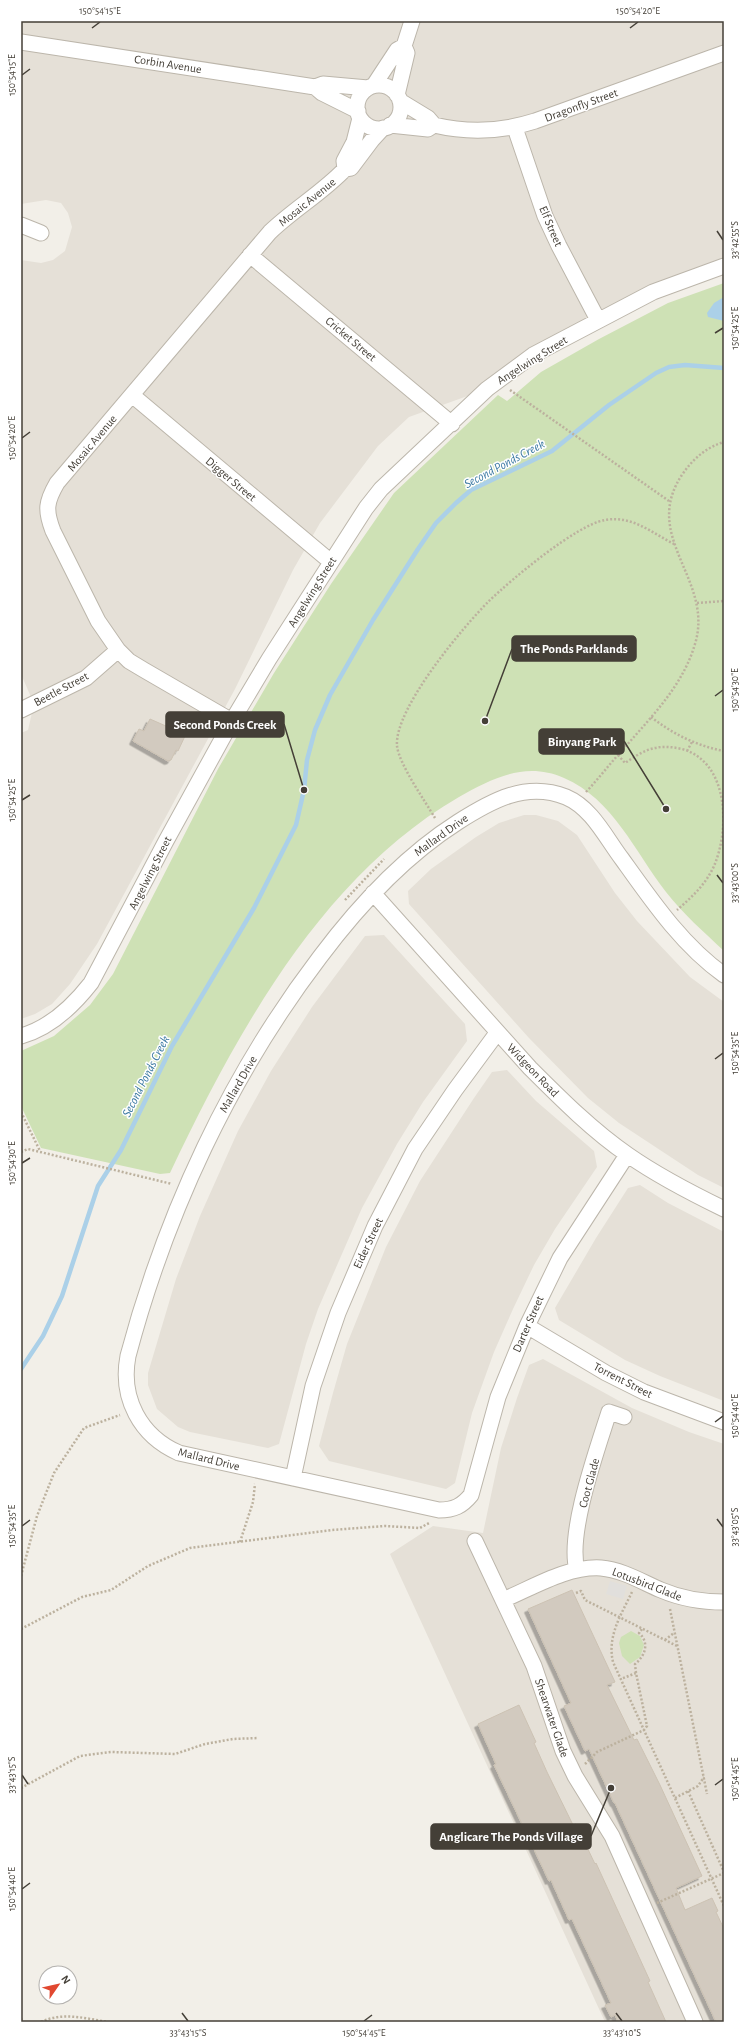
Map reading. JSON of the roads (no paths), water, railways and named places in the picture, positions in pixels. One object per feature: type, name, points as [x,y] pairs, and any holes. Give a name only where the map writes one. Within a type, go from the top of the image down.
[{"type":"street","points":[[404,46],[397,50],[371,87],[359,98],[359,115],[370,126],[387,127],[399,114],[399,98],[407,53],[404,46],[412,21]]},
{"type":"street","name":"Corbin Avenue","points":[[21,42],[315,87],[323,84],[371,87]]},
{"type":"street","name":"Dragonfly Street","points":[[399,98],[428,118],[434,125],[465,130],[515,128],[724,53]]},
{"type":"street","name":"Corbin Avenue","points":[[315,87],[322,93],[359,115]]},
{"type":"street","points":[[371,87],[388,87],[399,98]]},
{"type":"street","name":"Mosaic Avenue","points":[[345,169],[344,161],[354,142],[359,115]]},
{"type":"street","name":"Dragonfly Street","points":[[387,127],[428,129],[434,125]]},
{"type":"street","name":"Mosaic Avenue","points":[[232,721],[129,661],[118,650],[98,622],[53,530],[48,518],[47,505],[57,484],[250,255],[285,218],[325,188],[345,169],[351,168],[372,140],[387,127]]},
{"type":"street","name":"Elf Street","points":[[515,128],[545,216],[598,320]]},
{"type":"street","points":[[21,225],[41,233]]},
{"type":"street","name":"Cricket Street","points":[[250,255],[452,424]]},
{"type":"street","name":"Angelwing Street","points":[[21,1036],[42,1028],[59,1017],[82,995],[91,983],[166,841],[232,721],[330,562],[366,508],[381,489],[498,380],[534,356],[598,320],[653,292],[724,266]]},
{"type":"street","name":"Digger Street","points":[[132,395],[330,562]]},
{"type":"street","name":"Beetle Street","points":[[21,710],[86,678],[118,650]]},
{"type":"street","name":"Mallard Drive","points":[[460,1506],[455,1509],[439,1510],[179,1453],[167,1448],[156,1440],[138,1420],[127,1394],[126,1368],[143,1305],[169,1229],[199,1159],[220,1116],[242,1076],[291,997],[332,941],[373,893],[417,852],[448,828],[494,801],[510,794],[540,791],[567,798],[577,804],[603,830],[619,856],[666,919],[706,962],[724,975]]},
{"type":"street","name":"Widgeon Road","points":[[373,893],[498,1033],[557,1095],[627,1155],[662,1177],[724,1209]]},
{"type":"street","name":"Eider Street","points":[[293,1478],[313,1386],[338,1313],[375,1226],[415,1149],[450,1096],[498,1033]]},
{"type":"street","name":"Darter Street","points":[[460,1506],[471,1495],[498,1397],[527,1326],[560,1258],[627,1155]]},
{"type":"street","name":"Torrent Street","points":[[527,1326],[606,1373],[644,1392],[724,1422]]},
{"type":"street","name":"Coot Glade","points":[[577,1570],[574,1555],[582,1507],[609,1412],[624,1417]]},
{"type":"street","name":"Shearwater Glade","points":[[475,1541],[541,1684],[562,1751],[575,1776],[603,1819],[612,1836],[695,2022]]},
{"type":"street","name":"Lotusbird Glade","points":[[503,1600],[554,1577],[577,1570],[608,1569],[638,1579],[670,1593],[697,1601],[724,1602]]},
{"type":"water","points":[[724,297],[724,321],[708,317],[707,313],[714,303]]},
{"type":"waterway","name":"Second Ponds Creek","points":[[21,1369],[43,1336],[62,1296],[98,1186],[121,1150],[172,1046],[254,908],[296,825],[304,790],[307,760],[315,730],[330,695],[373,620],[436,523],[471,490],[552,451],[609,405],[656,373],[669,367],[685,365],[724,368]]},
{"type":"place","name":"The Ponds Parklands","points":[[485,721]]},
{"type":"place","name":"Second Ponds Creek","points":[[304,790]]},
{"type":"place","name":"Binyang Park","points":[[666,809]]},
{"type":"place","name":"Anglicare The Ponds Village","points":[[611,1788]]}]
